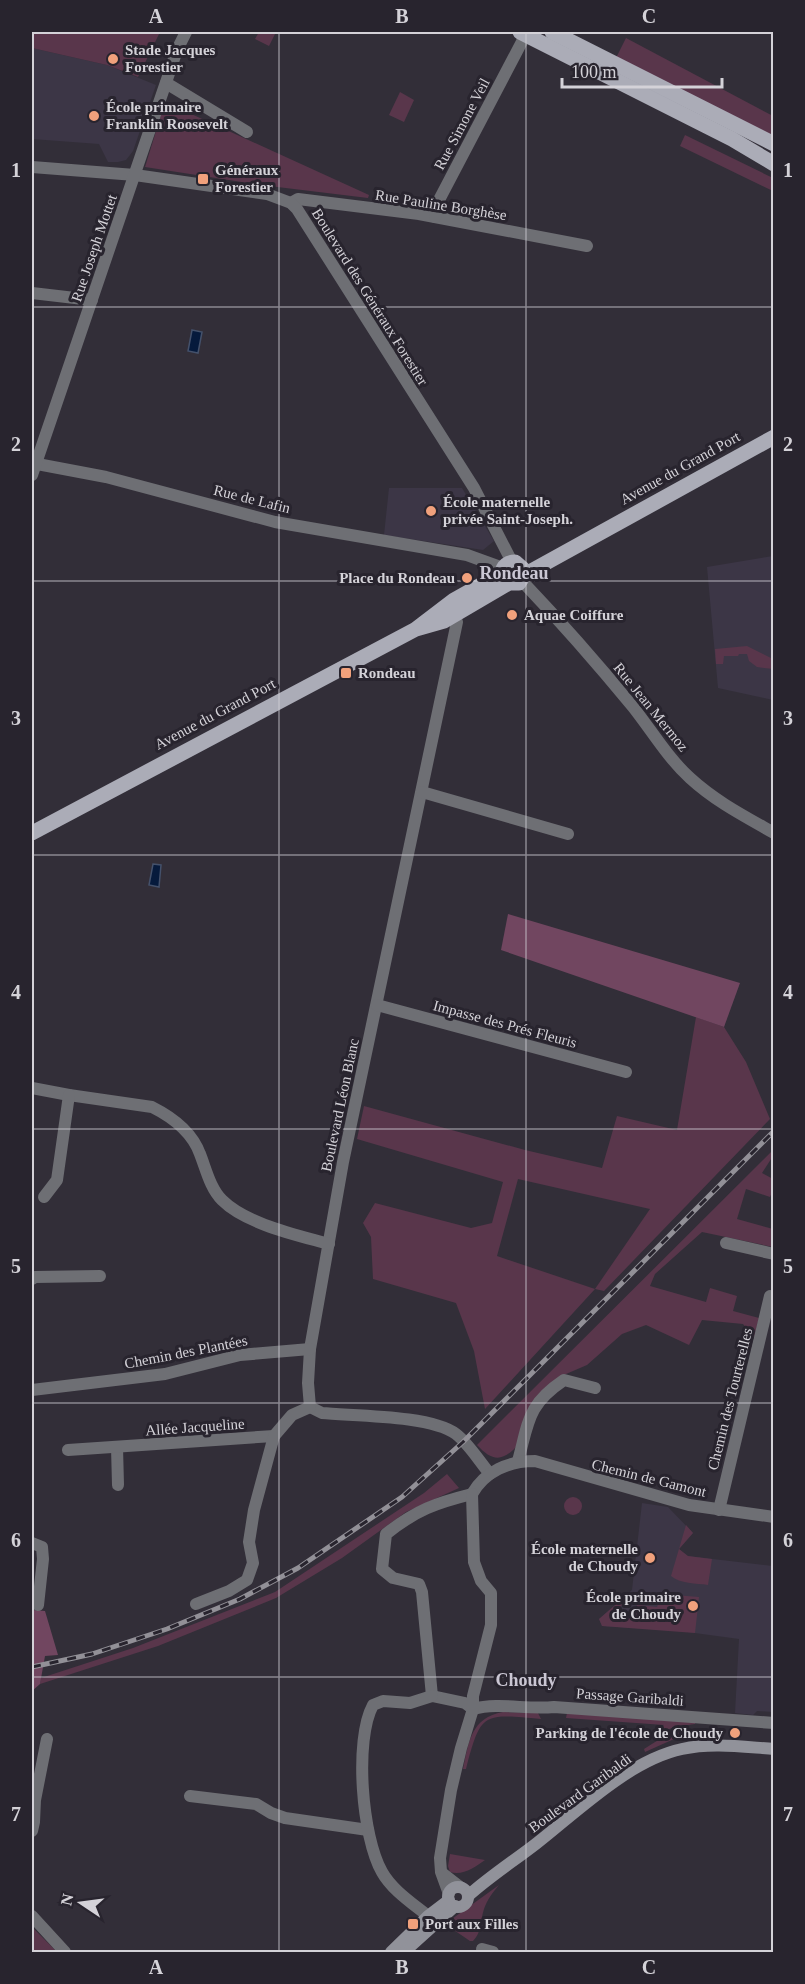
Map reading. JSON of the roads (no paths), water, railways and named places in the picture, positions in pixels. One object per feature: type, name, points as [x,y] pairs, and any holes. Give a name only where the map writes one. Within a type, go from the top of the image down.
[{"type":"main road","points":[[552,32],[774,144]]},
{"type":"main road","points":[[522,37],[774,159]]},
{"type":"main road","points":[[732,140],[774,164]]},
{"type":"main road","name":"Avenue du Grand Port","points":[[512,572],[604,530],[774,437]]},
{"type":"main road","points":[[454,608],[512,572]]},
{"type":"main road","name":"Avenue du Grand Port","points":[[32,833],[454,608]]},
{"type":"main road","name":"Boulevard Garibaldi","points":[[406,1946],[428,1916],[457,1895],[484,1881],[519,1857],[628,1772],[680,1749],[702,1746],[774,1749]]},
{"type":"main road","name":"Boulevard Garibaldi","points":[[391,1953],[406,1946],[457,1895]]},
{"type":"street","name":"Rue Joseph Mottet","points":[[33,467],[177,50],[186,32]]},
{"type":"street","name":"Rue Simone Veil","points":[[435,217],[439,200],[522,37]]},
{"type":"street","points":[[166,83],[247,132]]},
{"type":"street","name":"Boulevard des Généraux Forestier","points":[[32,167],[135,175],[267,194],[291,203],[304,219],[474,488],[501,542],[512,572]]},
{"type":"street","name":"Rue Pauline Borghèse","points":[[291,203],[298,199],[435,217],[587,246]]},
{"type":"street","points":[[32,293],[92,300]]},
{"type":"street","name":"Rue de Lafin","points":[[33,467],[102,476],[274,522],[467,555],[512,572]]},
{"type":"street","name":"Rue Jean Mermoz","points":[[512,572],[570,632],[634,709],[661,747],[689,777],[718,801],[774,833]]},
{"type":"street","name":"Boulevard Léon Blanc","points":[[310,1407],[308,1383],[310,1349],[343,1162],[457,622],[454,608]]},
{"type":"street","points":[[422,792],[568,834]]},
{"type":"street","name":"Impasse des Prés Fleuris","points":[[377,1005],[626,1072]]},
{"type":"street","points":[[32,1088],[152,1107],[163,1112],[192,1139],[216,1192],[223,1201],[262,1222],[329,1244]]},
{"type":"street","points":[[44,1197],[57,1180],[69,1095]]},
{"type":"street","points":[[726,1243],[774,1254]]},
{"type":"street","points":[[32,1279],[35,1277],[100,1275]]},
{"type":"street","name":"Chemin des Tourterelles","points":[[718,1510],[770,1296]]},
{"type":"street","name":"Chemin des Plantées","points":[[32,1390],[165,1374],[240,1355],[310,1349]]},
{"type":"street","points":[[457,1895],[443,1874],[441,1858],[451,1790],[473,1709],[473,1696],[491,1625],[491,1593],[481,1581],[474,1562],[472,1494],[477,1485],[490,1474],[518,1461],[532,1410],[545,1393],[564,1380],[595,1388]]},
{"type":"street","points":[[32,1384],[32,1390]]},
{"type":"street","points":[[196,1604],[228,1591],[247,1580],[253,1563],[249,1542],[254,1510],[274,1436],[292,1415],[310,1407],[322,1413],[417,1421],[441,1427],[455,1433],[490,1474]]},
{"type":"street","name":"Allée Jacqueline","points":[[68,1450],[274,1436]]},
{"type":"street","points":[[117,1447],[117,1485]]},
{"type":"street","name":"Chemin de Gamont","points":[[518,1461],[535,1461],[689,1505],[774,1517]]},
{"type":"street","points":[[432,1696],[422,1592],[419,1584],[393,1578],[382,1569],[386,1534],[406,1518],[430,1505],[472,1494]]},
{"type":"street","points":[[32,1543],[42,1547],[43,1559],[38,1605]]},
{"type":"street","points":[[428,1916],[400,1894],[382,1872],[371,1846],[365,1818],[363,1773],[366,1724],[373,1705],[383,1701],[410,1703],[432,1696],[465,1703],[473,1709]]},
{"type":"street","name":"Passage Garibaldi","points":[[473,1709],[488,1706],[538,1709],[554,1707],[774,1723]]},
{"type":"street","points":[[32,1831],[35,1800],[47,1739]]},
{"type":"street","points":[[190,1796],[256,1804],[285,1818],[368,1830]]},
{"type":"street","points":[[32,1916],[65,1953]]},
{"type":"water","points":[[192,330],[202,332],[198,353],[188,351]]},
{"type":"water","points":[[153,864],[161,865],[159,887],[149,885]]},
{"type":"railway","points":[[32,1667],[92,1654],[167,1629],[240,1599],[298,1568],[402,1497],[463,1442],[774,1131]]},
{"type":"place","name":"Stade Jacques Forestier","points":[[113,59]]},
{"type":"place","name":"École primaire Franklin Roosevelt","points":[[94,116]]},
{"type":"place","name":"Généraux Forestier","points":[[203,179]]},
{"type":"place","name":"École maternelle privée Saint-Joseph.","points":[[431,511]]},
{"type":"place","name":"Place du Rondeau","points":[[467,578]]},
{"type":"place","name":"Aquae Coiffure","points":[[512,615]]},
{"type":"place","name":"Rondeau","points":[[346,673]]},
{"type":"place","name":"École maternelle de Choudy","points":[[650,1558]]},
{"type":"place","name":"École primaire de Choudy","points":[[693,1606]]},
{"type":"place","name":"Parking de l'école de Choudy","points":[[735,1733]]},
{"type":"place","name":"Port aux Filles","points":[[413,1924]]},
{"type":"district","name":"Rondeau","points":[[514,573]]},
{"type":"district","name":"Choudy","points":[[526,1680]]}]
